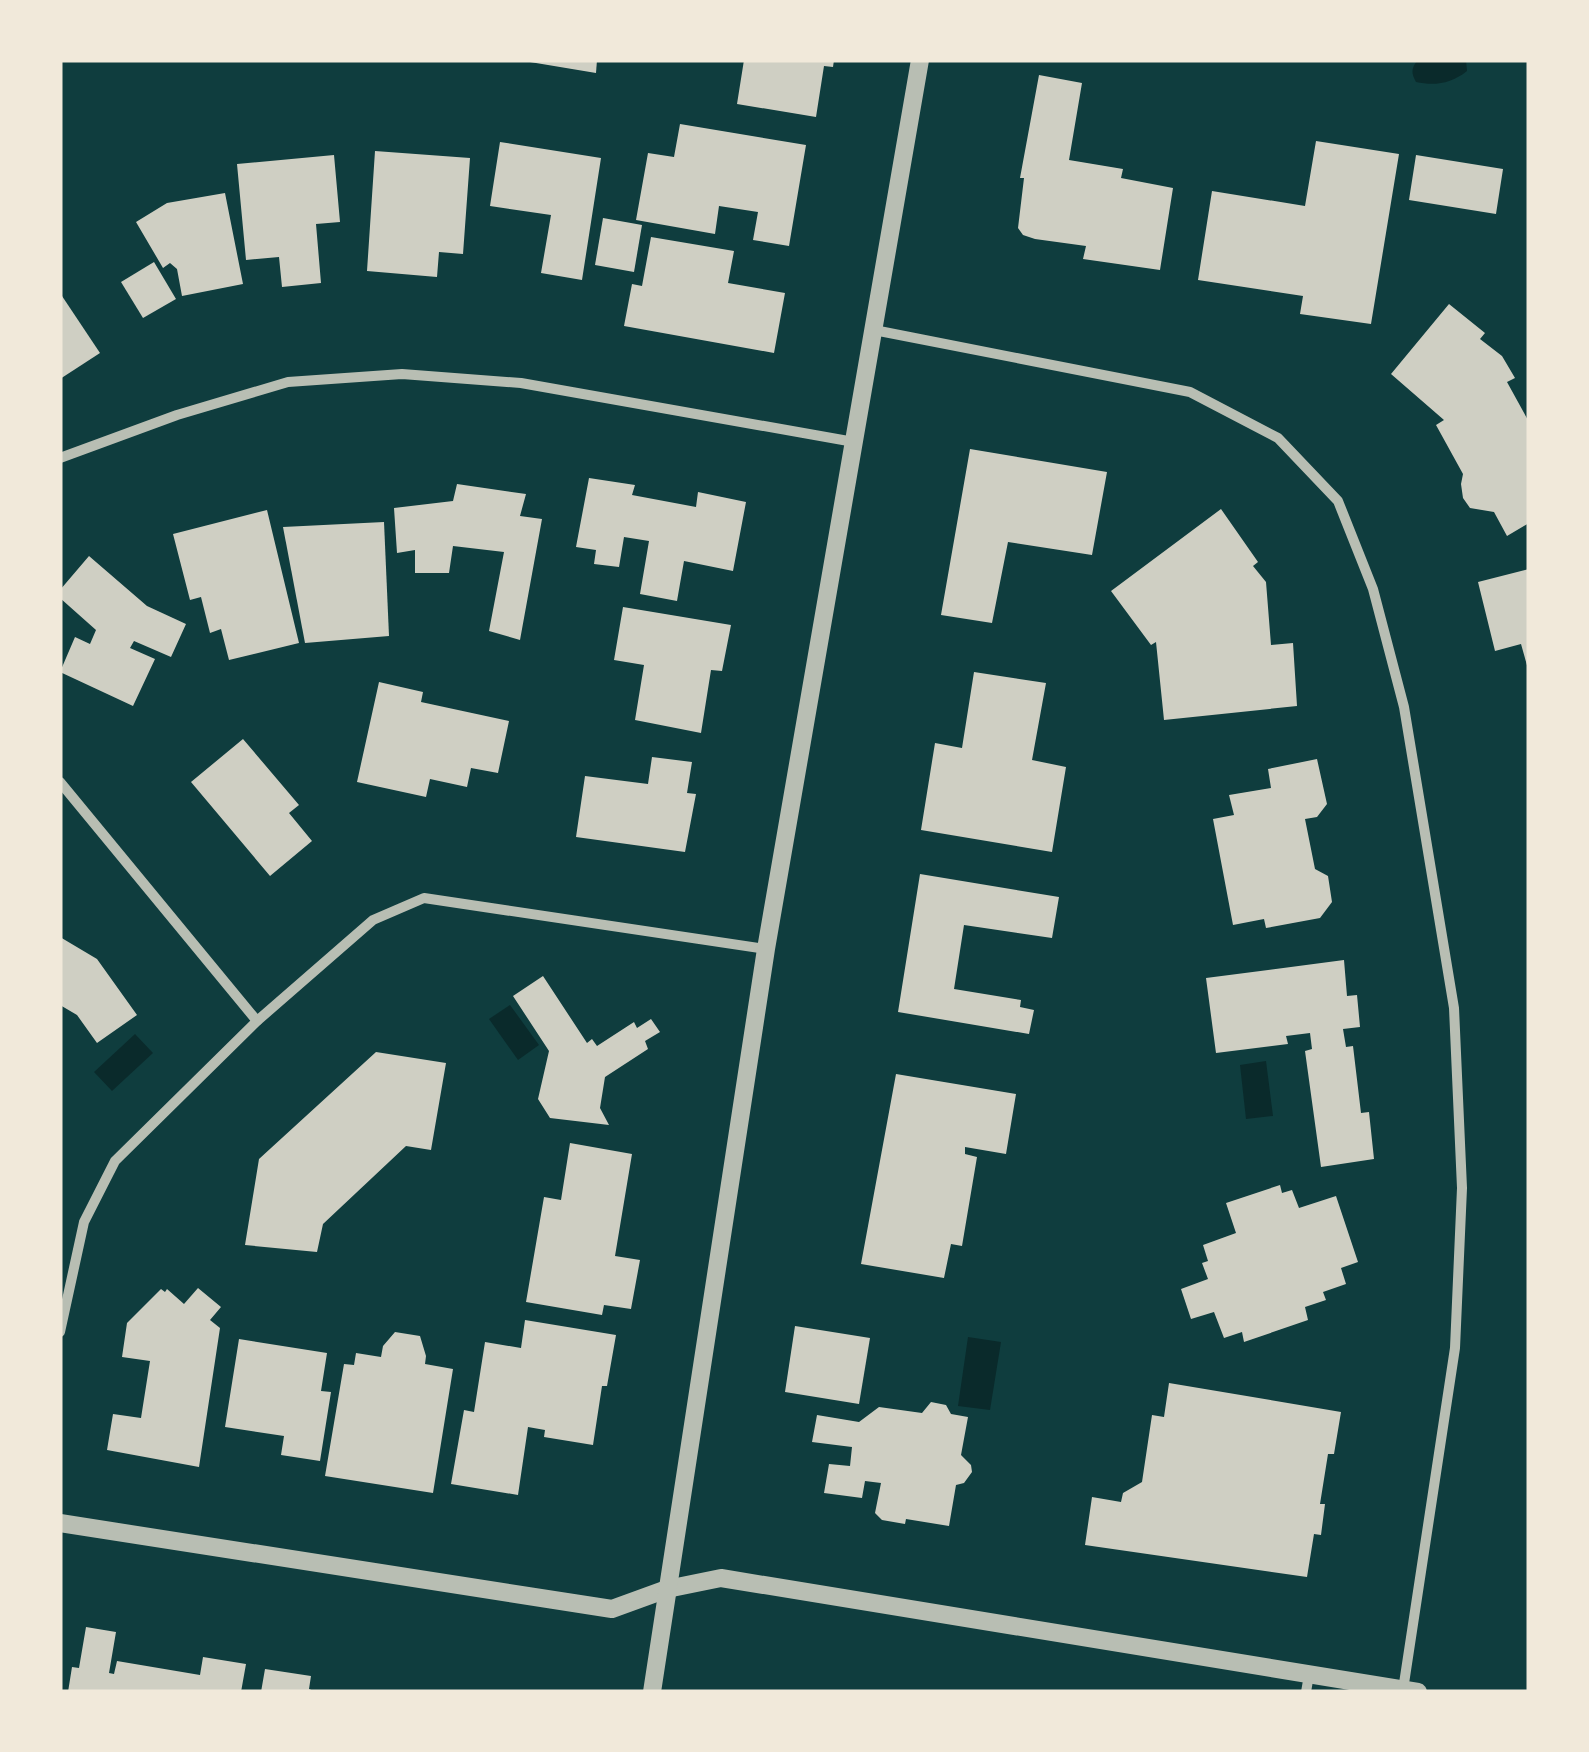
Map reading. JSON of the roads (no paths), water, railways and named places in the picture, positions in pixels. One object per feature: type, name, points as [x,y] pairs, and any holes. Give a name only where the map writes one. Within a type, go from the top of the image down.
[{"type":"street","points":[[652,1692],[766,948],[920,60]]},
{"type":"street","points":[[60,1523],[612,1609],[667,1589],[721,1578],[1307,1683],[1410,1691],[1455,1348],[1462,1188],[1454,1008],[1404,707],[1373,589],[1338,501],[1278,438],[1208,401],[1190,392],[874,330]]},
{"type":"street","points":[[60,458],[178,415],[288,382],[402,374],[521,383],[854,442]]},
{"type":"street","points":[[60,782],[257,1021]]},
{"type":"street","points":[[60,1332],[84,1222],[114,1161],[257,1021],[373,920],[424,898],[766,948]]},
{"type":"water","points":[[1418,60],[1466,60],[1467,71],[1442,83],[1416,82],[1412,71]]},
{"type":"water","points":[[510,1005],[539,1045],[518,1060],[489,1019]]},
{"type":"water","points":[[135,1034],[153,1053],[112,1091],[94,1072]]},
{"type":"water","points":[[1266,1061],[1273,1116],[1246,1119],[1240,1065]]},
{"type":"water","points":[[968,1337],[1001,1342],[990,1410],[958,1406]]}]
